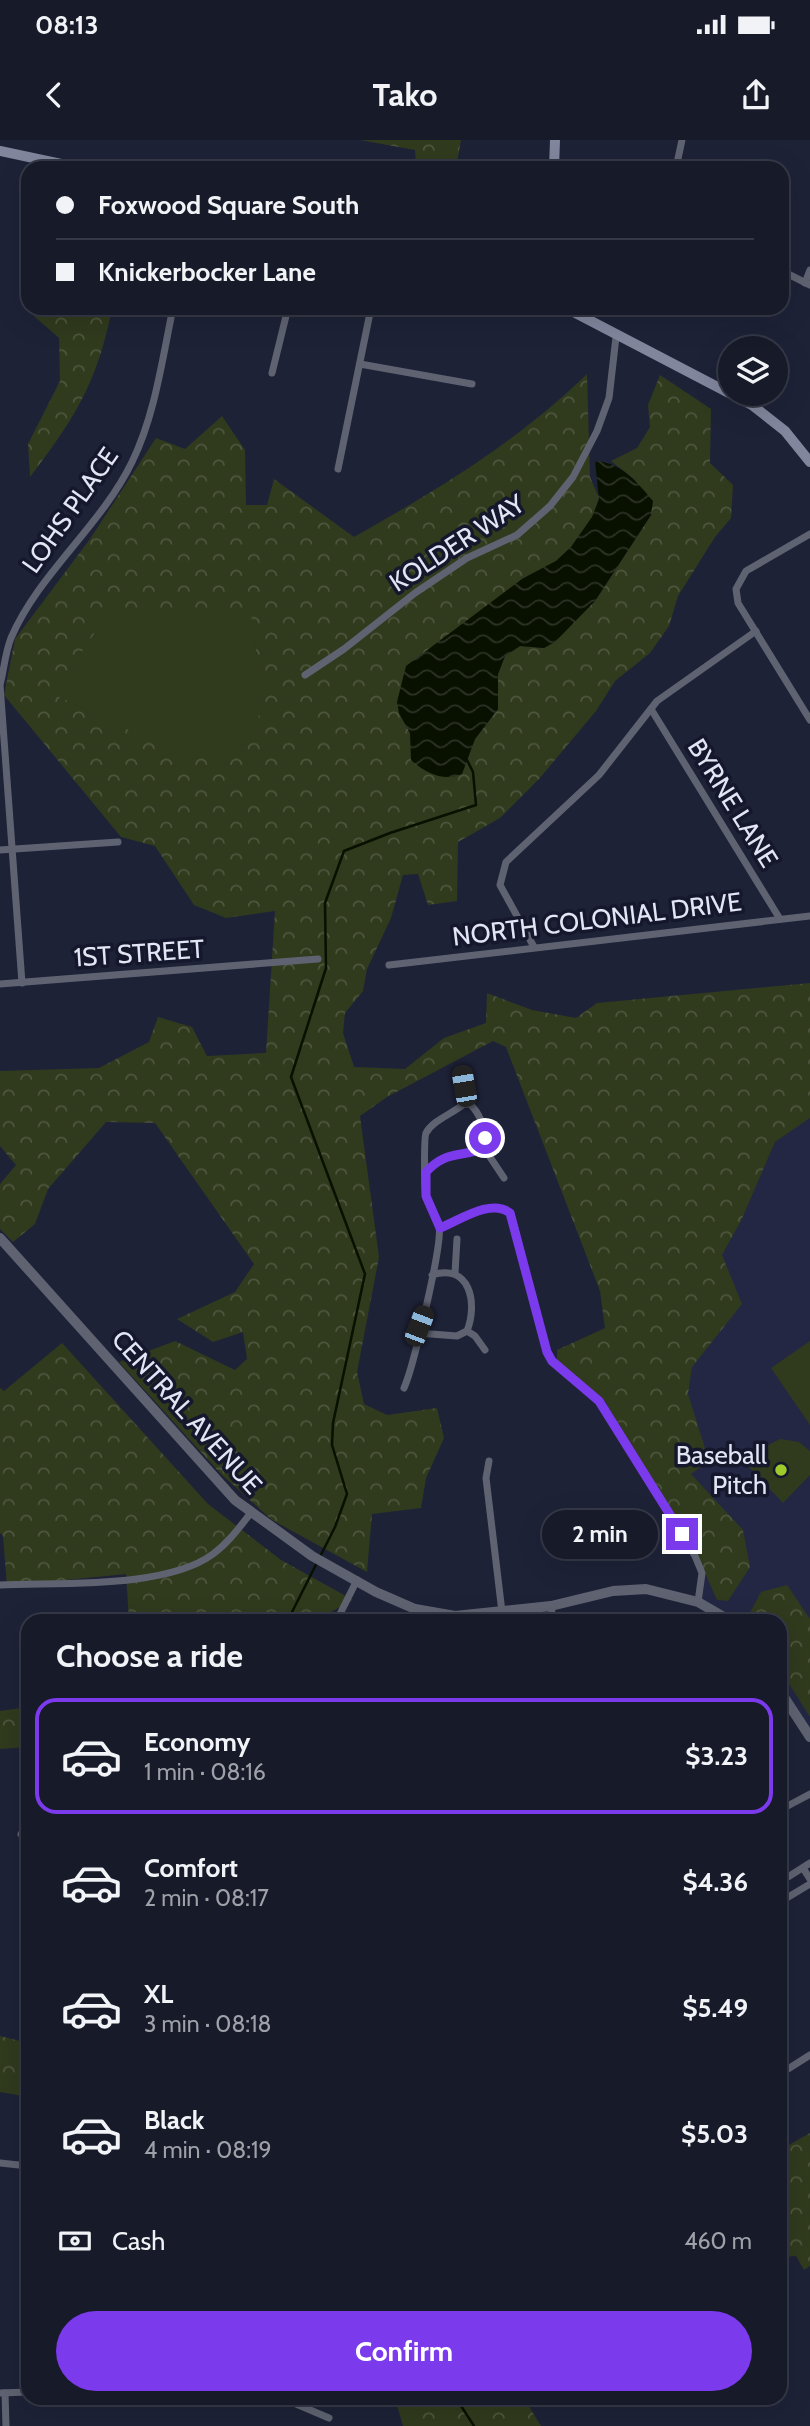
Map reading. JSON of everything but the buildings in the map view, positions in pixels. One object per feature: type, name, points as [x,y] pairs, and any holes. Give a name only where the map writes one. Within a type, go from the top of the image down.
[{"type":"main road","points":[[554,161],[555,140]]},
{"type":"main road","points":[[0,151],[47,161]]},
{"type":"main road","points":[[578,315],[616,337],[752,405],[785,432],[810,462]]},
{"type":"street","points":[[678,161],[682,140]]},
{"type":"street","points":[[789,275],[807,284],[810,270]]},
{"type":"street","name":"LOHS PLACE","points":[[22,983],[0,718],[0,685],[10,641],[27,608],[102,509],[131,465],[149,421],[172,315]]},
{"type":"street","points":[[272,373],[286,315]]},
{"type":"street","points":[[338,469],[370,315]]},
{"type":"street","name":"KOLDER WAY","points":[[305,675],[467,558],[517,535],[550,506],[573,477],[597,431],[609,398],[616,337]]},
{"type":"street","points":[[360,364],[472,384]]},
{"type":"street","points":[[810,534],[746,571],[737,582],[738,603],[810,720]]},
{"type":"street","points":[[534,947],[503,892],[502,869],[599,775],[650,709],[668,691],[756,631]]},
{"type":"street","name":"BYRNE LANE","points":[[650,709],[780,919]]},
{"type":"street","points":[[0,850],[118,842]]},
{"type":"street","name":"NORTH COLONIAL DRIVE","points":[[389,965],[810,916]]},
{"type":"street","name":"1ST STREET","points":[[0,984],[318,959]]},
{"type":"street","points":[[461,1070],[467,1104],[478,1112],[485,1138],[484,1148],[504,1178]]},
{"type":"street","points":[[404,1388],[411,1372],[418,1333],[428,1304],[440,1228],[426,1196],[426,1134],[432,1125],[467,1104]]},
{"type":"street","points":[[426,1172],[452,1153],[474,1152],[484,1148]]},
{"type":"street","points":[[440,1228],[494,1208],[503,1208],[510,1213],[547,1352],[552,1361],[599,1401],[695,1556],[702,1573],[698,1602]]},
{"type":"street","points":[[455,1273],[457,1239]]},
{"type":"street","name":"CENTRAL AVENUE","points":[[1,1240],[250,1514],[312,1556],[395,1602],[435,1614]]},
{"type":"street","points":[[418,1333],[457,1336],[467,1331],[471,1320],[469,1293],[464,1279],[455,1273],[432,1275]]},
{"type":"street","points":[[467,1331],[475,1336],[485,1350]]},
{"type":"street","points":[[489,1461],[486,1478],[502,1612]]},
{"type":"street","points":[[0,1585],[134,1579],[171,1573],[211,1556],[250,1514]]},
{"type":"street","points":[[340,1614],[357,1580]]},
{"type":"street","name":"CENTRAL AVENUE","points":[[490,1614],[551,1606],[628,1589],[664,1591],[698,1602],[719,1614]]},
{"type":"street","points":[[551,1606],[552,1614]]},
{"type":"street","points":[[787,1702],[810,1737]]},
{"type":"street","points":[[787,1806],[810,1794]]},
{"type":"street","points":[[787,1877],[806,1865],[810,1879]]},
{"type":"street","points":[[787,1898],[810,1884]]},
{"type":"street","points":[[787,2070],[810,2055]]},
{"type":"street","points":[[0,2163],[21,2165]]},
{"type":"street","points":[[6,2426],[3,2393],[21,2392]]},
{"type":"street","points":[[299,2405],[330,2418]]},
{"type":"shaded area","points":[[810,1118],[810,1737],[787,1701],[787,1614],[719,1614],[698,1602],[702,1573],[599,1401],[722,1255],[741,1221],[775,1142]]},
{"type":"green space","points":[[360,140],[461,140],[457,161],[416,161],[415,150]]},
{"type":"green space","points":[[111,315],[91,381],[59,438],[30,477],[28,444],[60,381],[59,338],[34,316]]},
{"type":"green space","points":[[587,374],[590,477],[599,498],[593,517],[571,547],[556,561],[522,579],[399,713],[410,733],[462,773],[475,739],[498,709],[498,674],[505,656],[520,646],[544,648],[595,601],[651,515],[635,480],[611,461],[637,448],[650,427],[648,405],[660,375],[711,409],[710,463],[733,485],[731,518],[715,537],[678,596],[669,626],[650,653],[615,681],[596,711],[539,779],[500,818],[458,842],[457,901],[428,905],[418,874],[403,875],[391,918],[367,969],[363,991],[345,1013],[343,1033],[354,1067],[405,1069],[444,1038],[486,1023],[487,993],[532,1010],[576,1018],[597,1003],[810,983],[810,1118],[775,1142],[741,1221],[722,1255],[742,1304],[692,1367],[688,1394],[709,1461],[691,1474],[743,1530],[750,1567],[728,1601],[717,1600],[706,1575],[605,1401],[557,1360],[557,1350],[605,1328],[600,1291],[506,1047],[493,1041],[387,1097],[360,1116],[379,1257],[357,1372],[364,1404],[387,1415],[437,1408],[444,1438],[426,1478],[421,1508],[372,1514],[367,1572],[272,1520],[221,1474],[119,1362],[175,1341],[235,1370],[247,1359],[243,1332],[213,1342],[177,1319],[235,1292],[254,1264],[155,1123],[106,1122],[48,1189],[35,1224],[13,1242],[0,1229],[0,1184],[16,1165],[0,1146],[0,1071],[99,1068],[149,1042],[158,1017],[192,1027],[207,1056],[266,1053],[275,911],[226,918],[194,905],[155,846],[121,837],[4,695],[15,639],[90,539],[156,438],[185,449],[222,416],[245,450],[246,505],[267,505],[274,479],[354,537],[416,501],[505,443]]},
{"type":"green space","points":[[250,608],[262,693],[255,741],[190,759],[53,694],[107,615]]},
{"type":"green space","points":[[810,1341],[810,1425],[771,1368]]},
{"type":"green space","points":[[62,1343],[208,1504],[281,1560],[353,1600],[327,1614],[129,1614],[126,1574],[7,1586],[3,1536],[0,1533],[0,1388],[4,1391]]},
{"type":"green space","name":"Baseball Pitch","points":[[780,1439],[799,1442],[810,1451],[810,1475],[783,1503],[747,1465],[760,1449]]},
{"type":"green space","points":[[787,1585],[810,1619],[810,1717],[787,1681],[787,1614],[749,1614],[761,1592]]},
{"type":"green space","points":[[21,1708],[21,1748],[0,1749],[0,1711]]},
{"type":"green space","points":[[0,2036],[21,2041],[21,2096],[0,2092]]},
{"type":"green space","points":[[810,2133],[810,2266],[804,2270],[796,2256],[787,2257],[787,2146]]},
{"type":"green space","points":[[397,2405],[528,2405],[541,2426],[403,2426]]},
{"type":"water","points":[[595,461],[613,465],[634,480],[653,501],[651,515],[595,601],[555,642],[544,648],[520,646],[505,656],[498,674],[498,709],[475,739],[462,774],[442,777],[422,769],[411,760],[410,733],[399,713],[397,702],[406,666],[522,579],[556,561],[571,547],[592,517],[599,499]]},
{"type":"waterway","points":[[291,1614],[335,1527],[347,1494],[332,1445],[333,1423],[365,1274],[291,1077],[326,968],[325,903],[344,851],[476,805],[473,772],[467,760]]},
{"type":"waterway","points":[[460,2405],[474,2426]]},
{"type":"place","name":"Baseball Pitch","points":[[781,1470]]},
{"type":"route","points":[[485,1138],[484,1148],[474,1152],[452,1153],[426,1172],[426,1196],[440,1228],[484,1209],[503,1208],[510,1213],[547,1352],[552,1361],[592,1392],[599,1401],[682,1534]]}]
